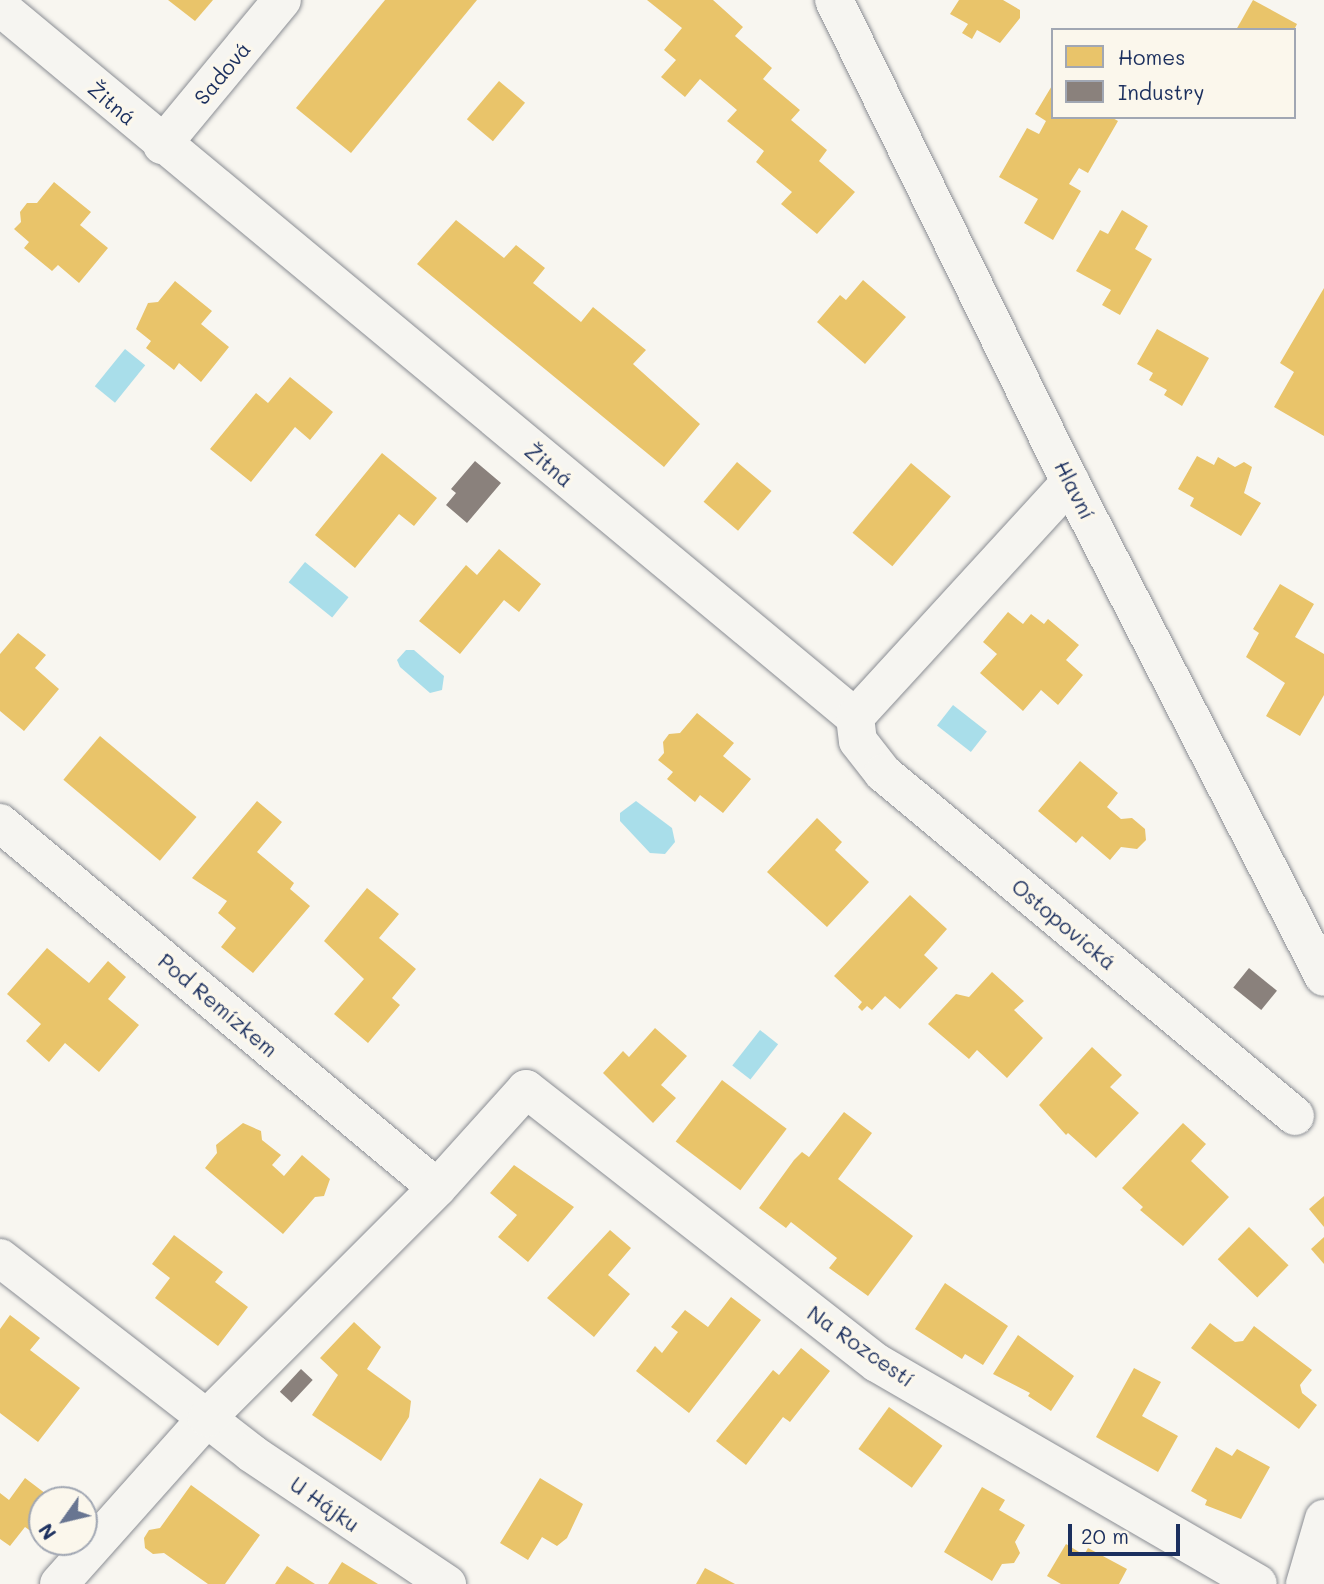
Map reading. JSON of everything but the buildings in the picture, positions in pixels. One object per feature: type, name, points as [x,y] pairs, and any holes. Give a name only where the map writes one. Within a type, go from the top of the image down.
[{"type":"street","name":"Sadová","points":[[162,145],[282,0]]},
{"type":"street","name":"Hlavní","points":[[834,0],[1070,482],[1324,977]]},
{"type":"street","name":"Žitná","points":[[0,7],[162,145],[855,717]]},
{"type":"street","points":[[855,717],[1070,482]]},
{"type":"street","name":"Ostopovická","points":[[855,717],[858,741],[883,773],[1295,1116]]},
{"type":"street","name":"Pod Remízkem","points":[[0,823],[437,1188]]},
{"type":"street","name":"Na Rozcestí","points":[[437,1188],[526,1089],[877,1363],[1258,1584]]},
{"type":"street","points":[[59,1584],[207,1418],[437,1188]]},
{"type":"street","name":"U Hájku","points":[[0,1258],[207,1418],[343,1518],[447,1584]]},
{"type":"street","points":[[1305,1584],[1324,1519]]},
{"type":"water","points":[[125,349],[145,365],[115,403],[95,386]]},
{"type":"water","points":[[305,562],[349,597],[332,617],[289,582]]},
{"type":"water","points":[[406,650],[414,650],[444,676],[442,690],[430,693],[400,667],[397,660]]},
{"type":"water","points":[[953,705],[987,731],[971,752],[937,725]]},
{"type":"water","points":[[636,801],[672,828],[675,842],[665,854],[650,853],[620,821],[620,813]]},
{"type":"water","points":[[760,1030],[778,1044],[750,1080],[732,1065]]}]
